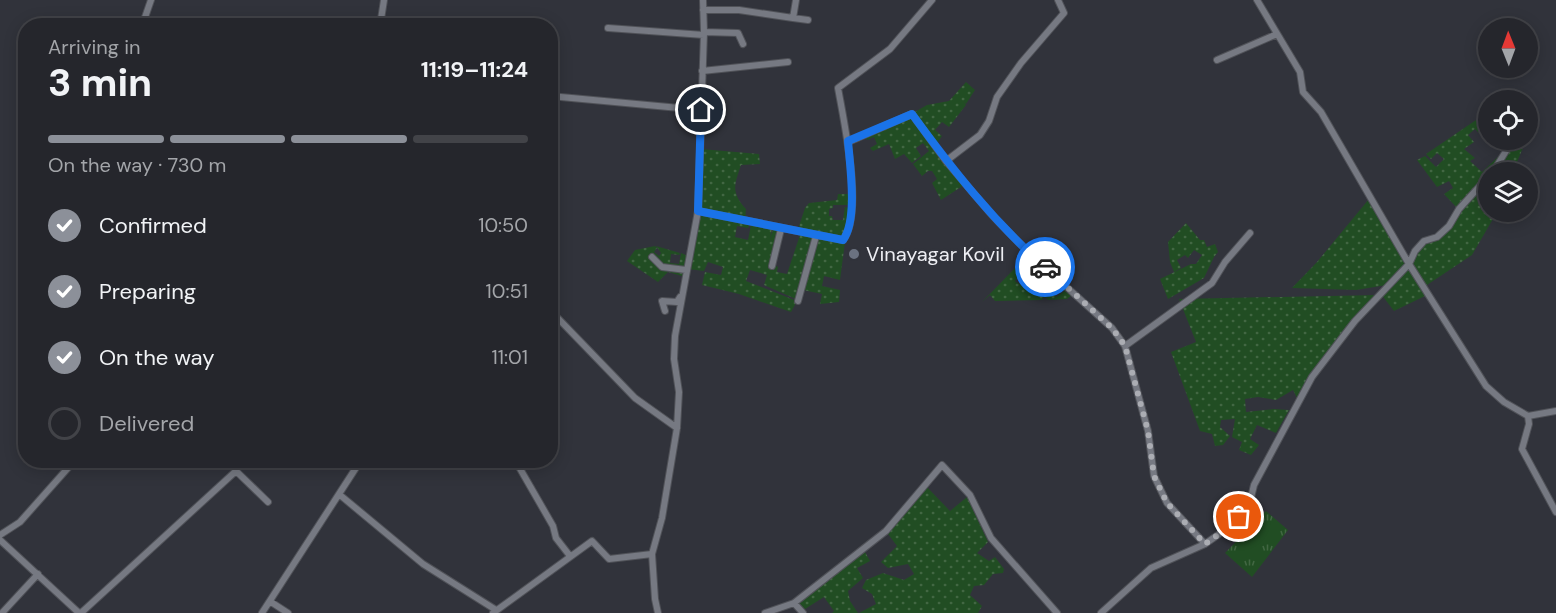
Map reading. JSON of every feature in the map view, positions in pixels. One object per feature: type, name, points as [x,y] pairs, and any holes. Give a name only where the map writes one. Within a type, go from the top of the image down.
[{"type":"street","points":[[145,18],[151,0]]},
{"type":"street","points":[[381,18],[384,0]]},
{"type":"street","points":[[657,613],[652,554],[662,518],[677,428],[679,392],[674,359],[675,336],[696,206],[704,33],[703,0]]},
{"type":"street","points":[[793,18],[796,0]]},
{"type":"street","points":[[696,206],[781,229],[843,240],[847,235],[853,199],[848,141],[838,88],[890,49],[932,0]]},
{"type":"street","points":[[946,160],[980,135],[989,121],[997,97],[1003,88],[1021,63],[1065,13],[1058,0]]},
{"type":"street","points":[[1257,0],[1299,72],[1303,92],[1321,112],[1409,264],[1486,386],[1504,402],[1528,416],[1556,411]]},
{"type":"street","points":[[703,10],[739,10],[808,20]]},
{"type":"street","points":[[608,28],[738,33],[743,44]]},
{"type":"street","points":[[1217,60],[1277,34]]},
{"type":"street","points":[[702,71],[788,62]]},
{"type":"street","points":[[558,97],[701,110]]},
{"type":"street","points":[[848,141],[912,114],[946,160],[992,215],[1031,255],[1112,328],[1125,346],[1148,431],[1154,476],[1167,503],[1205,544]]},
{"type":"street","points":[[1101,613],[1151,568],[1205,544],[1229,527],[1249,506],[1254,485],[1312,377],[1355,321],[1409,264],[1415,251],[1424,241],[1437,237],[1449,226],[1459,209],[1478,188]]},
{"type":"street","points":[[772,266],[781,229]]},
{"type":"street","points":[[1125,346],[1212,283],[1225,262],[1250,233]]},
{"type":"street","points":[[798,301],[816,236]]},
{"type":"street","points":[[652,257],[662,267],[686,270]]},
{"type":"street","points":[[665,311],[662,301],[678,302],[682,294]]},
{"type":"street","points":[[558,318],[635,398],[677,428]]},
{"type":"street","points":[[1528,416],[1529,424],[1522,449],[1556,512]]},
{"type":"street","points":[[765,613],[794,603],[886,531],[942,465],[970,495],[991,538],[1057,613]]},
{"type":"street","points":[[0,535],[20,522],[68,468]]},
{"type":"street","points":[[262,613],[356,468]]},
{"type":"street","points":[[520,468],[553,526],[556,538],[570,556]]},
{"type":"street","points":[[0,540],[80,613],[236,471],[268,502]]},
{"type":"street","points":[[340,495],[423,564],[495,612],[592,541],[609,559],[652,554]]},
{"type":"street","points":[[2,613],[38,574]]},
{"type":"street","points":[[271,602],[288,613]]},
{"type":"street","points":[[794,603],[803,613]]},
{"type":"green space","points":[[966,82],[975,90],[966,104],[964,102],[966,105],[949,127],[942,122],[935,130],[942,136],[936,145],[913,113],[927,105],[949,101]]},
{"type":"green space","points":[[911,115],[964,185],[941,200],[932,183],[937,179],[932,171],[922,176],[913,164],[929,151],[923,143],[916,148],[921,156],[912,163],[904,154],[895,159],[889,144],[873,151],[870,148],[877,144],[874,137],[867,140],[865,136]]},
{"type":"green space","points":[[1478,119],[1478,132],[1475,129],[1468,135],[1474,142],[1464,149],[1475,158],[1470,161],[1478,168],[1478,187],[1458,209],[1444,194],[1453,188],[1449,181],[1437,187],[1417,160],[1425,156],[1436,167],[1444,159],[1437,153],[1431,159],[1426,154]]},
{"type":"green space","points":[[701,149],[759,154],[760,164],[741,165],[735,188],[738,198],[746,209],[745,221],[699,211]]},
{"type":"green space","points":[[1522,150],[1517,162],[1501,162],[1508,151]]},
{"type":"green space","points":[[1478,191],[1478,222],[1491,222],[1472,255],[1424,287],[1409,261],[1424,242],[1437,238]]},
{"type":"green space","points":[[838,194],[851,194],[850,205],[833,205],[833,208],[829,209],[829,216],[832,216],[833,220],[843,220],[845,207],[850,208],[846,235],[842,240],[797,232],[809,203],[837,200]]},
{"type":"green space","points":[[1369,199],[1406,262],[1387,285],[1356,290],[1292,288],[1317,262]]},
{"type":"green space","points":[[698,213],[750,224],[748,228],[737,226],[735,237],[748,240],[751,225],[772,228],[770,239],[773,229],[779,230],[774,265],[778,267],[777,272],[787,274],[800,235],[814,237],[798,300],[764,285],[767,275],[750,270],[746,281],[797,301],[791,312],[739,294],[702,285],[705,272],[721,275],[723,267],[708,262],[704,271],[688,269]]},
{"type":"green space","points":[[1186,223],[1200,240],[1204,240],[1207,247],[1215,244],[1218,252],[1204,278],[1168,299],[1160,279],[1191,264],[1196,264],[1202,255],[1194,250],[1188,258],[1185,255],[1177,260],[1181,268],[1174,272],[1170,262],[1168,242]]},
{"type":"green space","points":[[817,237],[845,242],[840,280],[824,276],[822,286],[840,290],[839,302],[820,304],[822,294],[803,290]]},
{"type":"green space","points":[[655,246],[657,248],[654,252],[659,256],[661,253],[656,246],[680,253],[679,255],[671,254],[670,263],[679,264],[681,253],[688,256],[686,269],[662,268],[686,271],[685,277],[668,272],[658,282],[627,261],[635,250]]},
{"type":"green space","points":[[1023,260],[1028,264],[1015,281],[1022,286],[1035,271],[1029,265],[1033,261],[1045,271],[1034,280],[1041,289],[1054,278],[1066,289],[1063,291],[1061,288],[1054,293],[1056,297],[1066,290],[1072,295],[1067,299],[1048,300],[1044,297],[1042,300],[995,301],[990,295],[982,302]]},
{"type":"green space","points":[[1407,264],[1427,295],[1394,311],[1381,294]]},
{"type":"green space","points":[[1377,295],[1333,344],[1314,371],[1298,400],[1293,390],[1276,400],[1258,397],[1245,399],[1246,412],[1289,410],[1276,433],[1257,425],[1250,439],[1259,445],[1251,455],[1239,450],[1242,442],[1232,437],[1235,419],[1221,420],[1220,427],[1230,436],[1223,445],[1215,446],[1212,434],[1200,431],[1171,352],[1196,342],[1179,299]]},
{"type":"green space","points":[[926,486],[950,511],[967,497],[988,542],[977,553],[989,561],[995,557],[1004,569],[1003,573],[993,574],[984,585],[974,586],[970,595],[982,606],[978,613],[859,613],[876,604],[872,594],[862,588],[866,580],[883,573],[904,580],[914,574],[908,564],[888,568],[881,562],[897,546],[888,534]]},
{"type":"green space","points":[[1266,511],[1288,530],[1252,577],[1225,553]]},
{"type":"green space","points":[[865,552],[870,561],[857,568],[863,578],[848,591],[850,601],[858,613],[832,613],[834,611],[824,597],[805,609],[799,603]]},
{"type":"way so far","points":[[1045,267],[1112,328],[1125,346],[1148,431],[1154,476],[1167,503],[1205,544],[1239,517]]},
{"type":"place","name":"Vinayagar Kovil","points":[[854,254]]},
{"type":"route","points":[[701,110],[698,211],[843,240],[847,235],[853,199],[848,141],[912,114],[946,160],[992,215],[1045,267]]}]
